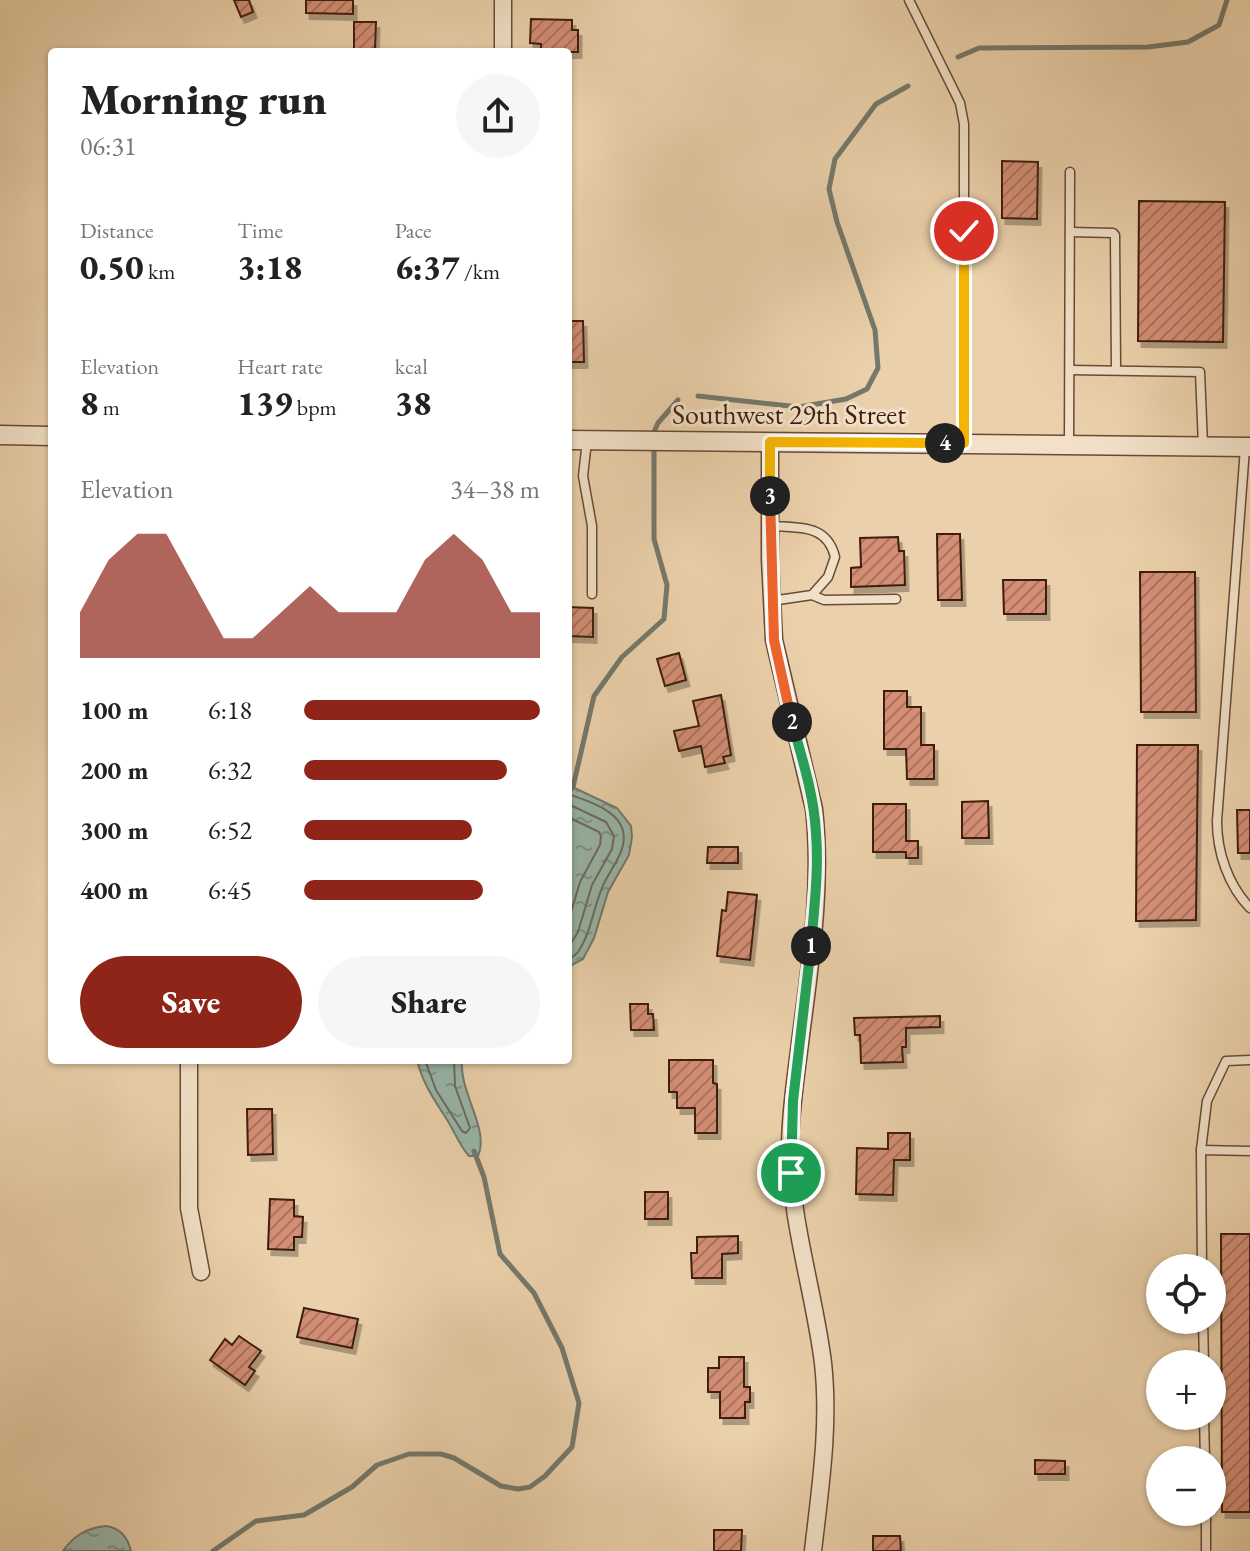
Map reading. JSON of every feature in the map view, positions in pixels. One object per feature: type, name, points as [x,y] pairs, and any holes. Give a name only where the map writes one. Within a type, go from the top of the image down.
[{"type":"street","points":[[503,0],[503,48]]},
{"type":"street","points":[[0,435],[48,436]]},
{"type":"street","name":"Southwest 29th Street","points":[[577,440],[1248,447]]},
{"type":"street","points":[[770,442],[771,601],[777,663],[808,782],[817,834],[814,908],[790,1144],[793,1197],[814,1302],[825,1386],[822,1465],[813,1551]]},
{"type":"street","points":[[189,1064],[189,1208],[201,1272]]},
{"type":"lane","points":[[909,0],[960,103],[964,124],[964,443]]},
{"type":"lane","points":[[1069,444],[1070,172]]},
{"type":"lane","points":[[1070,232],[1115,235],[1116,370]]},
{"type":"lane","points":[[1070,370],[1200,372],[1203,446]]},
{"type":"lane","points":[[577,440],[592,526],[592,594]]},
{"type":"lane","points":[[1248,447],[1217,841],[1233,884],[1250,908]]},
{"type":"lane","points":[[770,526],[808,529],[827,537],[835,557],[832,568],[812,595]]},
{"type":"lane","points":[[771,601],[812,595],[824,600],[896,599]]},
{"type":"lane","points":[[1202,1254],[1201,1150],[1207,1101],[1226,1061],[1250,1060]]},
{"type":"lane","points":[[1201,1150],[1250,1151]]},
{"type":"lane","points":[[1206,1526],[1206,1551]]},
{"type":"water","points":[[572,787],[617,808],[631,826],[632,837],[629,855],[608,892],[594,938],[583,959],[572,965]]},
{"type":"water","points":[[418,1064],[462,1064],[480,1134],[478,1156],[469,1156],[463,1148]]},
{"type":"water","points":[[106,1526],[123,1534],[131,1551],[63,1551],[82,1533]]},
{"type":"building","points":[[234,0],[249,0],[253,12],[241,17]]},
{"type":"building","points":[[306,0],[353,0],[353,14],[306,13]]},
{"type":"building","points":[[531,19],[572,20],[572,30],[578,30],[578,52],[572,52],[572,48],[541,48],[541,44],[530,43]]},
{"type":"building","points":[[354,22],[376,22],[375,48],[354,48]]},
{"type":"building","points":[[1002,161],[1038,162],[1037,219],[1002,218]]},
{"type":"building","points":[[1139,201],[1225,202],[1223,342],[1138,341]]},
{"type":"building","points":[[572,321],[583,321],[584,362],[572,362]]},
{"type":"building","points":[[937,534],[960,534],[962,600],[938,600]]},
{"type":"building","points":[[898,537],[899,551],[904,551],[905,585],[851,587],[851,568],[861,567],[860,538]]},
{"type":"building","points":[[1140,572],[1195,572],[1196,712],[1141,712]]},
{"type":"building","points":[[1003,580],[1046,580],[1046,614],[1004,614]]},
{"type":"building","points":[[572,607],[593,608],[593,637],[572,636]]},
{"type":"building","points":[[679,653],[686,680],[665,686],[657,659]]},
{"type":"building","points":[[884,691],[907,691],[907,707],[921,707],[921,745],[934,745],[934,779],[907,779],[906,749],[884,749]]},
{"type":"building","points":[[721,695],[731,755],[723,757],[725,763],[705,767],[701,746],[679,751],[674,731],[699,726],[693,701]]},
{"type":"building","points":[[1137,745],[1198,745],[1196,920],[1136,921]]},
{"type":"building","points":[[988,801],[989,838],[962,838],[962,802]]},
{"type":"building","points":[[873,804],[906,804],[906,841],[918,841],[918,858],[906,858],[906,852],[873,852]]},
{"type":"building","points":[[1237,810],[1250,810],[1250,853],[1238,853]]},
{"type":"building","points":[[708,847],[738,847],[738,863],[707,863]]},
{"type":"building","points":[[728,892],[757,895],[750,960],[717,956],[722,910],[726,911]]},
{"type":"building","points":[[630,1004],[648,1004],[648,1014],[653,1014],[654,1030],[631,1030]]},
{"type":"building","points":[[940,1016],[940,1027],[906,1028],[903,1062],[861,1063],[860,1035],[855,1035],[854,1018]]},
{"type":"building","points":[[669,1060],[713,1060],[713,1083],[717,1084],[717,1133],[695,1133],[695,1108],[677,1108],[677,1092],[669,1092]]},
{"type":"building","points":[[247,1109],[272,1109],[273,1154],[248,1155]]},
{"type":"building","points":[[888,1133],[910,1133],[910,1160],[894,1160],[893,1195],[856,1194],[857,1148],[888,1149]]},
{"type":"building","points":[[645,1192],[668,1192],[668,1219],[645,1219]]},
{"type":"building","points":[[270,1199],[294,1200],[294,1216],[303,1217],[302,1237],[294,1237],[294,1250],[268,1249]]},
{"type":"building","points":[[1221,1234],[1250,1234],[1250,1512],[1226,1512],[1226,1446],[1222,1446],[1222,1430],[1226,1430],[1226,1350],[1221,1350],[1221,1334],[1226,1334],[1226,1254],[1221,1254]]},
{"type":"building","points":[[738,1236],[738,1253],[722,1254],[722,1278],[692,1278],[691,1253],[697,1253],[697,1237]]},
{"type":"building","points":[[304,1308],[358,1319],[352,1348],[297,1337]]},
{"type":"building","points":[[239,1336],[261,1351],[249,1367],[255,1371],[245,1385],[210,1360],[225,1339],[232,1345]]},
{"type":"building","points":[[719,1357],[744,1357],[744,1387],[750,1387],[750,1402],[745,1402],[745,1418],[720,1418],[720,1392],[708,1392],[708,1368],[719,1368]]},
{"type":"building","points":[[1035,1460],[1065,1461],[1065,1474],[1035,1474]]},
{"type":"building","points":[[714,1530],[742,1530],[741,1551],[714,1551]]},
{"type":"building","points":[[873,1536],[900,1536],[901,1551],[873,1551]]},
{"type":"waterway","points":[[958,57],[979,48],[1148,47],[1188,42],[1219,25],[1227,0]]},
{"type":"waterway","points":[[698,396],[799,407],[846,399],[867,389],[878,368],[875,330],[837,222],[829,189],[835,159],[876,104],[908,86]]},
{"type":"waterway","points":[[654,432],[678,400]]},
{"type":"waterway","points":[[572,788],[594,696],[622,657],[664,619],[667,585],[654,539],[654,451]]},
{"type":"waterway","points":[[213,1551],[256,1521],[304,1515],[352,1487],[377,1465],[409,1454],[441,1454],[454,1458],[501,1486],[518,1489],[530,1487],[545,1476],[572,1447],[579,1403],[562,1348],[534,1293],[500,1254],[484,1177],[474,1151]]},
{"type":"route","points":[[791,1173],[793,1101],[807,987],[817,834],[814,809],[774,640],[770,442],[964,443],[964,231]]}]
